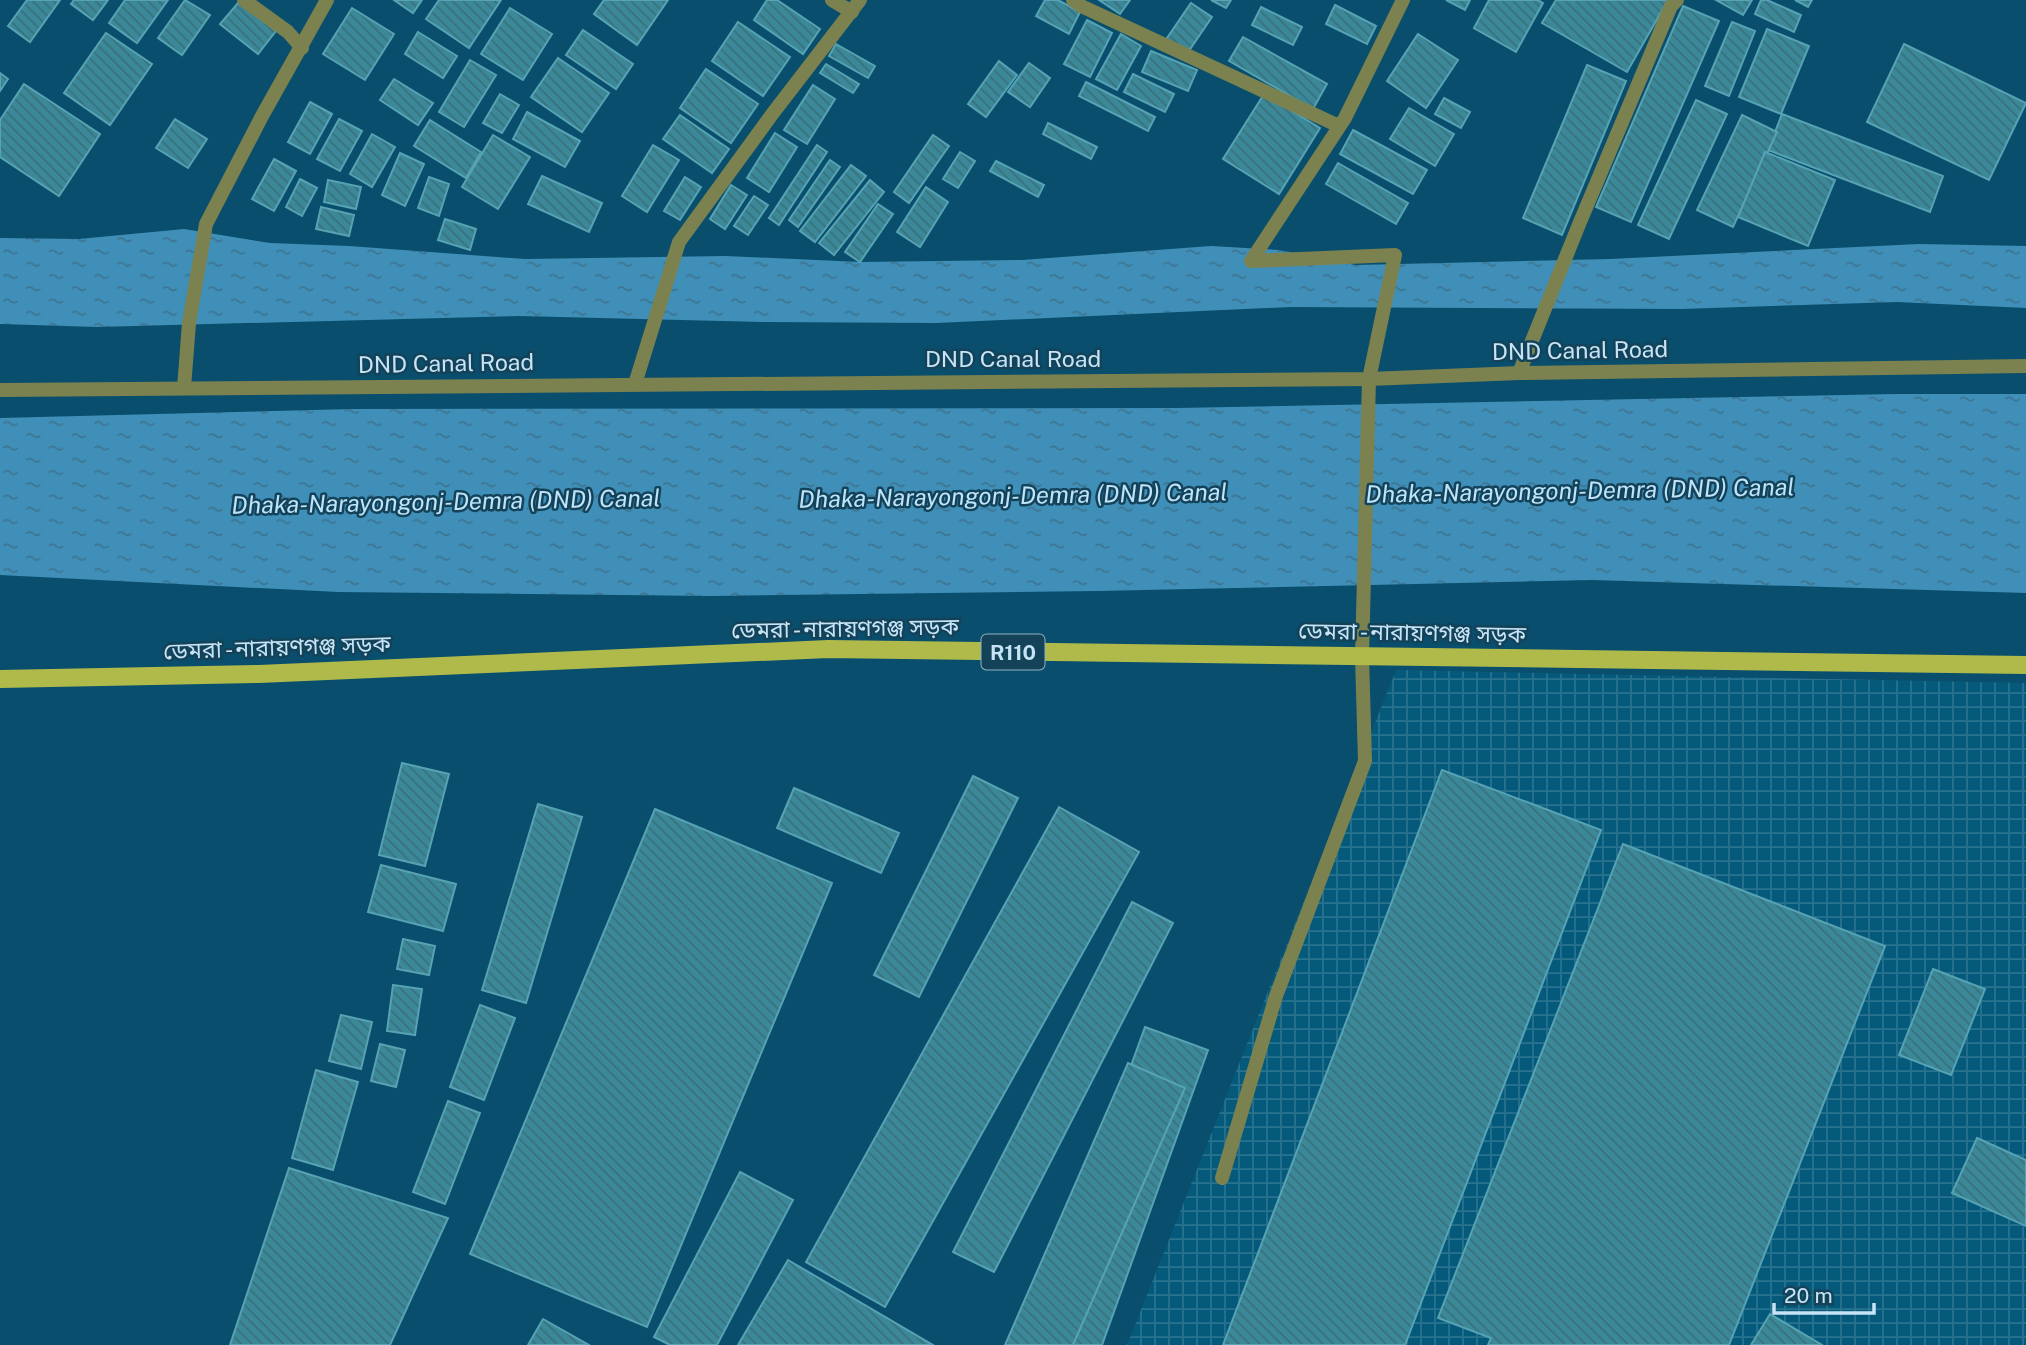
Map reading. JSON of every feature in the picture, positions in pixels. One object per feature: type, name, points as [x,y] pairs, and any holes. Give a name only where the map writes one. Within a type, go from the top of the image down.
[{"type":"main road","name":"ডেমরা - নারায়ণগঞ্জ সড়ক","points":[[0,679],[259,674],[828,649],[2026,666]]},
{"type":"street","points":[[244,0],[288,32],[302,48]]},
{"type":"street","points":[[184,388],[188,323],[206,224],[327,0]]},
{"type":"street","points":[[635,384],[679,242],[773,113],[856,6],[832,0]]},
{"type":"street","points":[[1073,0],[1339,127]]},
{"type":"street","points":[[1222,1178],[1276,996],[1365,761],[1362,656],[1369,379],[1395,255],[1251,261],[1339,127],[1403,0]]},
{"type":"street","points":[[1519,373],[1671,6],[1677,0]]},
{"type":"street","name":"DND Canal Road","points":[[0,390],[1369,379],[1519,373],[2026,366]]},
{"type":"shaded area","points":[[1396,670],[2026,683],[2026,1345],[1127,1345]]},
{"type":"water","points":[[184,229],[270,243],[525,259],[726,256],[860,262],[1022,260],[1211,246],[1279,250],[1356,265],[1610,259],[1919,244],[2026,246],[2026,308],[1897,302],[1681,309],[1290,307],[936,323],[519,316],[97,327],[0,324],[0,238],[79,239]]},
{"type":"water","name":"Dhaka-Narayongonj-Demra (DND) Canal","points":[[1897,394],[2026,394],[2026,593],[1592,580],[712,596],[338,592],[0,575],[0,418],[352,409],[1177,408]]},
{"type":"building","points":[[27,0],[60,0],[30,42],[8,26]]},
{"type":"building","points":[[74,0],[108,0],[93,20],[71,4]]},
{"type":"building","points":[[125,0],[168,0],[137,43],[109,23]]},
{"type":"building","points":[[185,0],[210,15],[182,55],[158,38]]},
{"type":"building","points":[[394,0],[422,0],[413,13]]},
{"type":"building","points":[[439,0],[501,0],[469,48],[426,19]]},
{"type":"building","points":[[604,0],[668,0],[637,45],[594,14]]},
{"type":"building","points":[[767,0],[777,0],[820,29],[803,54],[754,20]]},
{"type":"building","points":[[1045,0],[1058,0],[1080,12],[1069,34],[1036,16]]},
{"type":"building","points":[[1099,0],[1130,0],[1120,14]]},
{"type":"building","points":[[1211,0],[1231,0],[1226,8]]},
{"type":"building","points":[[1446,0],[1470,0],[1465,10]]},
{"type":"building","points":[[1489,0],[1538,0],[1543,3],[1516,52],[1474,28]]},
{"type":"building","points":[[1556,0],[1668,0],[1627,72],[1542,23]]},
{"type":"building","points":[[1716,0],[1752,0],[1743,15]]},
{"type":"building","points":[[1761,0],[1767,0],[1801,15],[1794,32],[1755,14]]},
{"type":"building","points":[[1795,0],[1812,0],[1808,7]]},
{"type":"building","points":[[239,2],[276,31],[258,54],[220,24]]},
{"type":"building","points":[[1191,3],[1212,17],[1186,55],[1165,41]]},
{"type":"building","points":[[1335,5],[1376,26],[1367,44],[1326,24]]},
{"type":"building","points":[[1683,6],[1719,21],[1631,222],[1596,207]]},
{"type":"building","points":[[1261,7],[1302,27],[1293,45],[1252,25]]},
{"type":"building","points":[[352,8],[394,34],[365,80],[323,54]]},
{"type":"building","points":[[510,8],[552,34],[523,80],[481,54]]},
{"type":"building","points":[[1087,20],[1112,33],[1090,77],[1064,64]]},
{"type":"building","points":[[738,22],[790,57],[763,96],[712,61]]},
{"type":"building","points":[[1732,22],[1755,31],[1729,96],[1705,86]]},
{"type":"building","points":[[1767,29],[1809,46],[1781,114],[1739,97]]},
{"type":"building","points":[[583,30],[633,64],[616,89],[566,55]]},
{"type":"building","points":[[418,32],[457,56],[443,78],[405,54]]},
{"type":"building","points":[[106,33],[152,64],[110,125],[64,93]]},
{"type":"building","points":[[1121,34],[1141,46],[1117,90],[1096,79]]},
{"type":"building","points":[[1418,34],[1458,60],[1426,108],[1387,81]]},
{"type":"building","points":[[1243,37],[1327,84],[1313,109],[1229,61]]},
{"type":"building","points":[[836,44],[875,66],[868,78],[829,56]]},
{"type":"building","points":[[1904,44],[2026,103],[1989,180],[1867,122]]},
{"type":"building","points":[[1151,51],[1197,70],[1188,91],[1142,72]]},
{"type":"building","points":[[558,58],[609,93],[582,132],[531,97]]},
{"type":"building","points":[[470,60],[496,75],[464,127],[439,112]]},
{"type":"building","points":[[999,61],[1017,75],[986,117],[968,104]]},
{"type":"building","points":[[1029,63],[1050,78],[1030,107],[1008,92]]},
{"type":"building","points":[[826,64],[859,84],[853,93],[820,73]]},
{"type":"building","points":[[1587,65],[1626,81],[1562,235],[1523,218]]},
{"type":"building","points":[[706,69],[758,104],[731,143],[680,108]]},
{"type":"building","points":[[0,73],[8,79],[0,91]]},
{"type":"building","points":[[1133,74],[1174,94],[1165,112],[1124,92]]},
{"type":"building","points":[[394,79],[433,103],[418,125],[380,100]]},
{"type":"building","points":[[1086,82],[1155,117],[1148,131],[1079,96]]},
{"type":"building","points":[[24,84],[100,134],[59,196],[0,157],[0,120]]},
{"type":"building","points":[[813,85],[835,99],[807,144],[784,130]]},
{"type":"building","points":[[500,94],[519,105],[502,133],[483,123]]},
{"type":"building","points":[[1264,94],[1320,128],[1279,194],[1223,159]]},
{"type":"building","points":[[1444,98],[1470,112],[1461,128],[1435,114]]},
{"type":"building","points":[[1696,100],[1727,114],[1669,239],[1638,225]]},
{"type":"building","points":[[310,102],[332,114],[310,154],[288,142]]},
{"type":"building","points":[[1409,108],[1454,134],[1435,166],[1390,139]]},
{"type":"building","points":[[527,112],[580,141],[565,167],[513,139]]},
{"type":"building","points":[[1782,114],[1943,176],[1930,212],[1768,150]]},
{"type":"building","points":[[680,115],[729,149],[712,173],[663,139]]},
{"type":"building","points":[[1742,115],[1777,132],[1733,227],[1697,210]]},
{"type":"building","points":[[175,119],[207,139],[188,168],[156,148]]},
{"type":"building","points":[[339,119],[362,131],[340,171],[317,159]]},
{"type":"building","points":[[430,120],[481,152],[466,178],[414,146]]},
{"type":"building","points":[[1048,123],[1097,147],[1091,159],[1043,134]]},
{"type":"building","points":[[1353,130],[1427,170],[1413,194],[1340,154]]},
{"type":"building","points":[[775,133],[797,147],[769,192],[747,178]]},
{"type":"building","points":[[372,134],[395,147],[372,187],[350,174]]},
{"type":"building","points":[[493,135],[530,157],[498,209],[462,187]]},
{"type":"building","points":[[933,135],[949,146],[909,203],[894,192]]},
{"type":"building","points":[[653,145],[679,160],[647,212],[622,196]]},
{"type":"building","points":[[817,145],[827,152],[779,225],[769,218]]},
{"type":"building","points":[[960,152],[975,161],[958,188],[943,179]]},
{"type":"building","points":[[1765,152],[1835,180],[1808,246],[1738,217]]},
{"type":"building","points":[[400,153],[424,164],[405,206],[382,195]]},
{"type":"building","points":[[274,159],[296,171],[274,211],[252,199]]},
{"type":"building","points":[[830,160],[840,167],[798,227],[789,220]]},
{"type":"building","points":[[996,161],[1044,185],[1038,197],[990,171]]},
{"type":"building","points":[[1338,163],[1408,203],[1396,224],[1326,184]]},
{"type":"building","points":[[851,165],[866,176],[815,242],[800,231]]},
{"type":"building","points":[[542,176],[602,203],[589,232],[528,204]]},
{"type":"building","points":[[429,177],[449,184],[439,216],[418,208]]},
{"type":"building","points":[[685,177],[701,187],[680,220],[664,211]]},
{"type":"building","points":[[300,179],[317,188],[302,216],[286,207]]},
{"type":"building","points":[[328,180],[361,187],[356,209],[324,202]]},
{"type":"building","points":[[870,180],[884,192],[834,255],[819,243]]},
{"type":"building","points":[[731,185],[747,195],[725,229],[710,219]]},
{"type":"building","points":[[926,187],[948,202],[920,247],[897,232]]},
{"type":"building","points":[[754,196],[768,205],[748,235],[734,226]]},
{"type":"building","points":[[878,204],[893,214],[860,262],[845,252]]},
{"type":"building","points":[[321,207],[354,215],[349,236],[316,229]]},
{"type":"building","points":[[445,219],[476,229],[470,250],[438,240]]},
{"type":"building","points":[[402,763],[449,774],[425,866],[379,855]]},
{"type":"building","points":[[1442,770],[1601,830],[1405,1345],[1223,1345]]},
{"type":"building","points":[[973,776],[1018,798],[919,997],[874,975]]},
{"type":"building","points":[[794,788],[899,833],[881,873],[777,828]]},
{"type":"building","points":[[538,804],[582,817],[526,1003],[482,990]]},
{"type":"building","points":[[1059,807],[1139,852],[885,1307],[806,1262]]},
{"type":"building","points":[[655,809],[832,883],[647,1327],[470,1254]]},
{"type":"building","points":[[1623,844],[1885,946],[1729,1345],[1488,1345],[1491,1338],[1438,1318]]},
{"type":"building","points":[[381,865],[456,884],[443,931],[368,912]]},
{"type":"building","points":[[1132,902],[1173,923],[994,1272],[953,1252]]},
{"type":"building","points":[[403,939],[435,946],[429,975],[397,969]]},
{"type":"building","points":[[1933,969],[1985,989],[1951,1075],[1899,1055]]},
{"type":"building","points":[[393,985],[422,989],[415,1035],[387,1031]]},
{"type":"building","points":[[480,1005],[515,1018],[484,1100],[450,1087]]},
{"type":"building","points":[[341,1015],[372,1022],[361,1069],[329,1061]]},
{"type":"building","points":[[1145,1027],[1208,1050],[1102,1345],[1030,1345]]},
{"type":"building","points":[[380,1044],[405,1050],[396,1087],[371,1081]]},
{"type":"building","points":[[1128,1063],[1185,1088],[1073,1345],[1005,1345]]},
{"type":"building","points":[[316,1070],[358,1082],[333,1170],[292,1158]]},
{"type":"building","points":[[448,1101],[480,1113],[445,1204],[413,1192]]},
{"type":"building","points":[[1977,1138],[2026,1160],[2026,1226],[1952,1193]]},
{"type":"building","points":[[289,1168],[448,1218],[390,1345],[230,1345]]},
{"type":"building","points":[[740,1172],[793,1200],[717,1345],[670,1345],[654,1337]]},
{"type":"building","points":[[788,1260],[933,1345],[738,1345]]},
{"type":"building","points":[[1770,1314],[1822,1345],[1751,1345]]},
{"type":"building","points":[[543,1319],[589,1345],[528,1345]]}]
